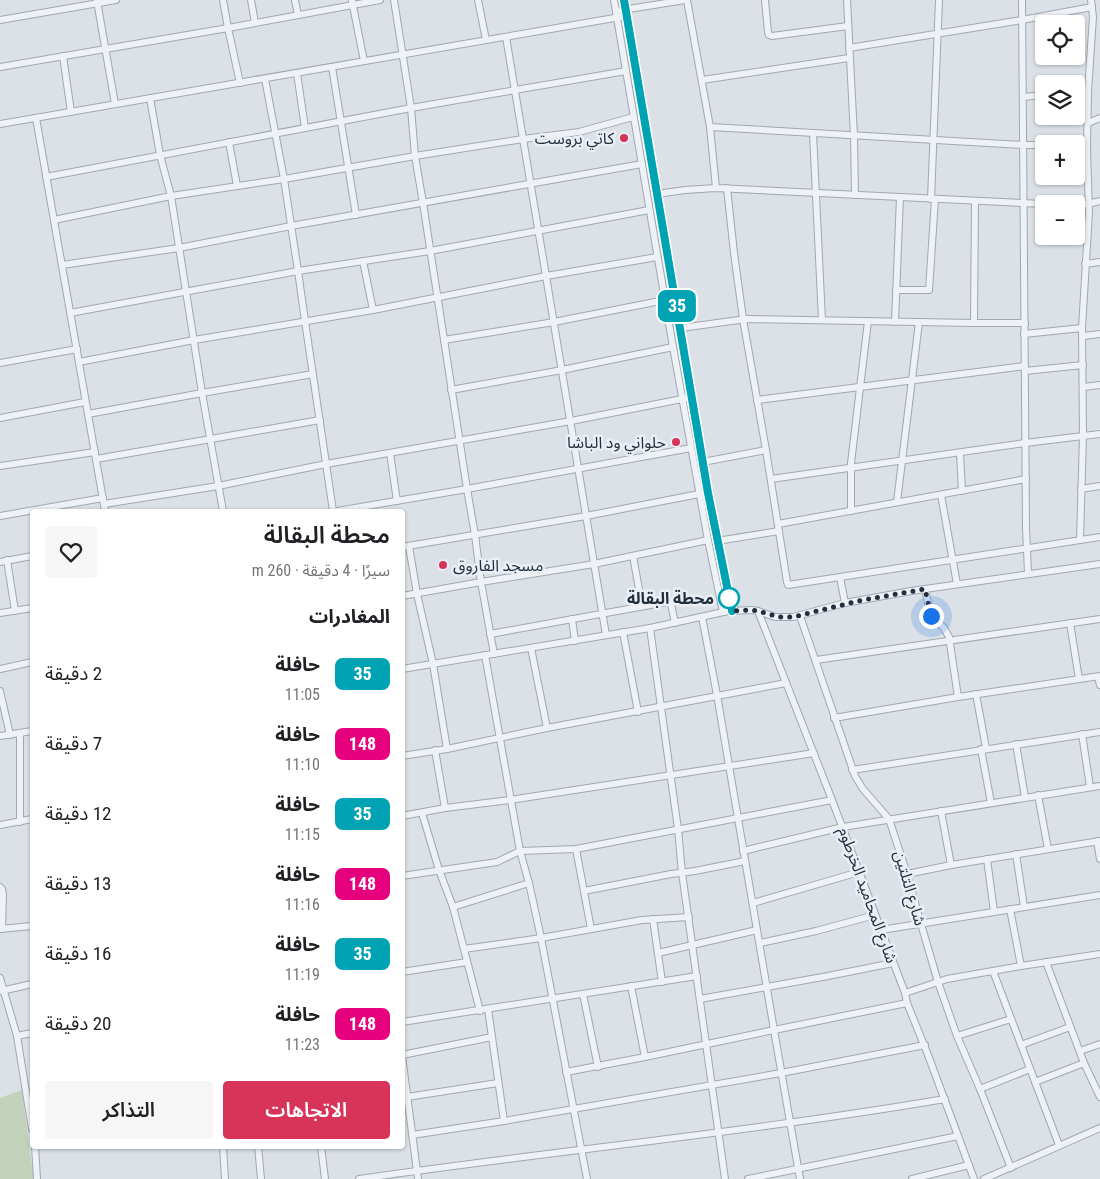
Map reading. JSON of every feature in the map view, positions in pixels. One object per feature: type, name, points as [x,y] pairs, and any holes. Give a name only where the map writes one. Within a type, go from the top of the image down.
[{"type":"street","points":[[0,20],[116,0]]},
{"type":"street","points":[[223,0],[240,83]]},
{"type":"street","points":[[251,0],[255,23]]},
{"type":"street","points":[[295,0],[298,15]]},
{"type":"street","points":[[0,67],[228,28],[298,15],[352,2],[380,0]]},
{"type":"street","points":[[394,0],[411,108],[415,156],[481,582],[494,654]]},
{"type":"street","points":[[478,0],[486,40]]},
{"type":"street","points":[[614,0],[672,347],[723,612]]},
{"type":"street","points":[[624,0],[703,462],[732,611]]},
{"type":"street","points":[[0,124],[506,37],[686,0],[710,127],[716,188]]},
{"type":"street","points":[[765,0],[768,32],[772,36],[848,26]]},
{"type":"street","points":[[847,0],[855,195]]},
{"type":"street","points":[[896,290],[929,290],[939,0]]},
{"type":"street","points":[[1022,0],[1025,443],[1028,573]]},
{"type":"street","points":[[97,2],[114,104]]},
{"type":"street","points":[[352,2],[364,62]]},
{"type":"street","points":[[849,48],[1022,20],[1092,6],[1100,10]]},
{"type":"street","points":[[1080,540],[1083,436],[1082,328],[1088,204],[1088,91],[1093,23],[1092,6]]},
{"type":"street","points":[[506,37],[606,635]]},
{"type":"street","points":[[62,56],[71,112]]},
{"type":"street","points":[[702,80],[850,58]]},
{"type":"street","points":[[332,67],[356,215]]},
{"type":"street","points":[[46,177],[274,133],[626,71]]},
{"type":"street","points":[[296,73],[305,128]]},
{"type":"street","points":[[265,78],[284,179],[326,464],[335,509]]},
{"type":"street","points":[[1023,97],[1035,96]]},
{"type":"street","points":[[150,98],[160,155],[171,196],[223,509]]},
{"type":"street","points":[[54,220],[171,196],[284,179],[415,156],[579,132],[633,117]]},
{"type":"street","points":[[36,118],[104,504]]},
{"type":"street","points":[[1088,123],[1100,118]]},
{"type":"street","points":[[710,127],[1035,145]]},
{"type":"street","points":[[813,133],[822,320]]},
{"type":"street","points":[[229,142],[237,186]]},
{"type":"street","points":[[62,265],[179,248],[291,226],[642,164]]},
{"type":"street","points":[[657,194],[685,190],[727,188],[1035,204]]},
{"type":"street","points":[[727,188],[743,319],[788,584],[1100,537]]},
{"type":"street","points":[[895,322],[900,197]]},
{"type":"street","points":[[974,323],[975,201]]},
{"type":"street","points":[[1085,204],[1100,201]]},
{"type":"street","points":[[70,313],[298,270],[430,251],[649,210]]},
{"type":"street","points":[[79,362],[657,257]]},
{"type":"street","points":[[363,261],[373,310]]},
{"type":"street","points":[[1085,264],[1100,262]]},
{"type":"street","points":[[444,340],[554,322],[665,300]]},
{"type":"street","points":[[680,328],[743,319],[1025,323]]},
{"type":"street","points":[[851,511],[851,468],[868,321]]},
{"type":"street","points":[[897,502],[919,322]]},
{"type":"street","points":[[1024,334],[1082,328]]},
{"type":"street","points":[[1083,336],[1100,334]]},
{"type":"street","points":[[451,390],[562,370],[672,347]]},
{"type":"street","points":[[0,363],[77,349]]},
{"type":"street","points":[[757,400],[912,380],[1083,365]]},
{"type":"street","points":[[88,414],[313,374]]},
{"type":"street","points":[[1083,387],[1100,385]]},
{"type":"street","points":[[61,509],[218,486],[326,464],[570,421],[692,397]]},
{"type":"street","points":[[0,418],[86,402]]},
{"type":"street","points":[[0,466],[210,440],[320,420]]},
{"type":"street","points":[[771,479],[1100,434]]},
{"type":"street","points":[[347,509],[690,448]]},
{"type":"street","points":[[703,462],[766,450]]},
{"type":"street","points":[[390,453],[397,501]]},
{"type":"street","points":[[960,453],[962,491]]},
{"type":"street","points":[[717,541],[851,511],[1026,479]]},
{"type":"street","points":[[1081,489],[1100,486]]},
{"type":"street","points":[[447,749],[432,664],[406,546],[586,516],[700,494]]},
{"type":"street","points":[[941,495],[957,584]]},
{"type":"street","points":[[0,516],[30,513]]},
{"type":"street","points":[[405,596],[594,564],[708,540]]},
{"type":"street","points":[[0,562],[30,556]]},
{"type":"street","points":[[633,556],[642,606]]},
{"type":"street","points":[[8,560],[15,611]]},
{"type":"street","points":[[405,668],[650,628],[723,612],[758,611],[779,617],[800,616],[845,604],[925,589],[1100,564]]},
{"type":"street","points":[[840,577],[845,604]]},
{"type":"street","points":[[925,589],[931,616],[947,632],[958,697]]},
{"type":"street","points":[[490,634],[668,602],[671,604],[675,623]]},
{"type":"street","points":[[0,613],[30,608]]},
{"type":"street","name":"شارع المحاميد الخرطوم","points":[[758,611],[843,827],[974,1179]]},
{"type":"street","name":"شارع التلتين","points":[[800,616],[852,770],[863,789],[889,819],[908,874],[938,982],[1011,1168]]},
{"type":"street","points":[[702,617],[730,767],[800,1179]]},
{"type":"street","points":[[572,619],[575,641]]},
{"type":"street","points":[[816,660],[1100,619]]},
{"type":"street","points":[[1070,623],[1079,679]]},
{"type":"street","points":[[650,628],[678,829],[688,917],[726,1179]]},
{"type":"street","points":[[623,632],[638,712]]},
{"type":"street","points":[[531,648],[546,728]]},
{"type":"street","points":[[485,655],[520,852],[541,938],[587,1179]]},
{"type":"street","points":[[0,668],[30,662]]},
{"type":"street","points":[[834,718],[1079,679],[1099,677],[1100,686]]},
{"type":"street","points":[[405,755],[447,749],[546,728],[786,683]]},
{"type":"street","points":[[0,691],[10,734]]},
{"type":"street","points":[[976,694],[991,803]]},
{"type":"street","points":[[0,736],[30,731]]},
{"type":"street","points":[[852,770],[1100,732]]},
{"type":"street","points":[[20,733],[20,822]]},
{"type":"street","points":[[1082,734],[1090,787]]},
{"type":"street","points":[[1016,744],[1026,797]]},
{"type":"street","points":[[435,750],[445,808]]},
{"type":"street","points":[[405,816],[814,753]]},
{"type":"street","points":[[743,851],[843,827],[1100,786]]},
{"type":"street","points":[[1038,795],[1048,849]]},
{"type":"street","points":[[405,876],[497,862],[520,852],[576,849],[832,800]]},
{"type":"street","points":[[941,811],[951,865]]},
{"type":"street","points":[[422,813],[439,870],[453,907],[480,1011]]},
{"type":"street","points":[[0,826],[30,820]]},
{"type":"street","points":[[908,874],[951,865],[1099,841],[1100,859]]},
{"type":"street","points":[[576,849],[591,929]]},
{"type":"street","points":[[1016,854],[1024,907]]},
{"type":"street","points":[[987,859],[994,912]]},
{"type":"street","points":[[584,891],[745,861]]},
{"type":"street","points":[[753,903],[859,872]]},
{"type":"street","points":[[453,907],[529,884]]},
{"type":"street","points":[[0,887],[3,894],[1,929],[30,926]]},
{"type":"street","points":[[881,930],[1100,895]]},
{"type":"street","points":[[1010,909],[1021,966]]},
{"type":"street","points":[[760,943],[816,931],[875,915]]},
{"type":"street","points":[[464,949],[653,919],[688,917]]},
{"type":"street","points":[[653,919],[662,982]]},
{"type":"street","points":[[658,953],[757,930]]},
{"type":"street","points":[[905,993],[938,982],[1021,966],[1100,954]]},
{"type":"street","points":[[405,972],[467,962]]},
{"type":"street","points":[[1046,962],[1084,1063],[1100,1097]]},
{"type":"street","points":[[700,1000],[893,963]]},
{"type":"street","points":[[993,971],[1059,1146]]},
{"type":"street","points":[[405,1022],[697,976]]},
{"type":"street","points":[[0,978],[2,991],[18,1036],[30,1092]]},
{"type":"street","points":[[2,991],[30,984]]},
{"type":"street","points":[[631,986],[645,1057]]},
{"type":"street","points":[[583,994],[598,1066]]},
{"type":"street","points":[[566,1072],[908,1003]]},
{"type":"street","points":[[488,1009],[504,1121]]},
{"type":"street","points":[[958,1036],[1011,1019]]},
{"type":"street","points":[[1022,1046],[1070,1027]]},
{"type":"street","points":[[18,1036],[30,1033]]},
{"type":"street","points":[[405,1055],[492,1037]]},
{"type":"street","points":[[1080,1051],[1100,1044]]},
{"type":"street","points":[[412,1135],[782,1073],[925,1045]]},
{"type":"street","points":[[1035,1082],[1084,1063]]},
{"type":"street","points":[[980,1089],[1030,1069]]},
{"type":"street","points":[[408,1097],[498,1083]]},
{"type":"street","points":[[405,1090],[408,1097],[418,1179]]},
{"type":"street","points":[[359,1179],[790,1124],[945,1100]]},
{"type":"street","points":[[984,1179],[999,1176],[1011,1168],[1100,1128]]},
{"type":"street","points":[[748,1179],[958,1136]]},
{"type":"street","points":[[34,1149],[37,1179]]},
{"type":"street","points":[[223,1149],[225,1179]]},
{"type":"street","points":[[258,1149],[261,1179]]},
{"type":"street","points":[[321,1149],[325,1179]]},
{"type":"street","points":[[912,1179],[969,1165]]},
{"type":"green space","points":[[22,1090],[35,1179],[0,1179],[0,1098]]},
{"type":"bus line","name":"35","points":[[624,0],[708,493],[732,611]]},
{"type":"place","name":"كاتي بروست","points":[[624,138]]},
{"type":"place","name":"حلواني ود الباشا","points":[[676,442]]},
{"type":"place","name":"مسجد الفاروق","points":[[443,565]]},
{"type":"place","name":"محطة البقالة","points":[[729,598]]},
{"type":"route","points":[[729,598],[732,611],[752,610],[771,616],[793,617],[870,598],[925,589],[931,616]]}]
